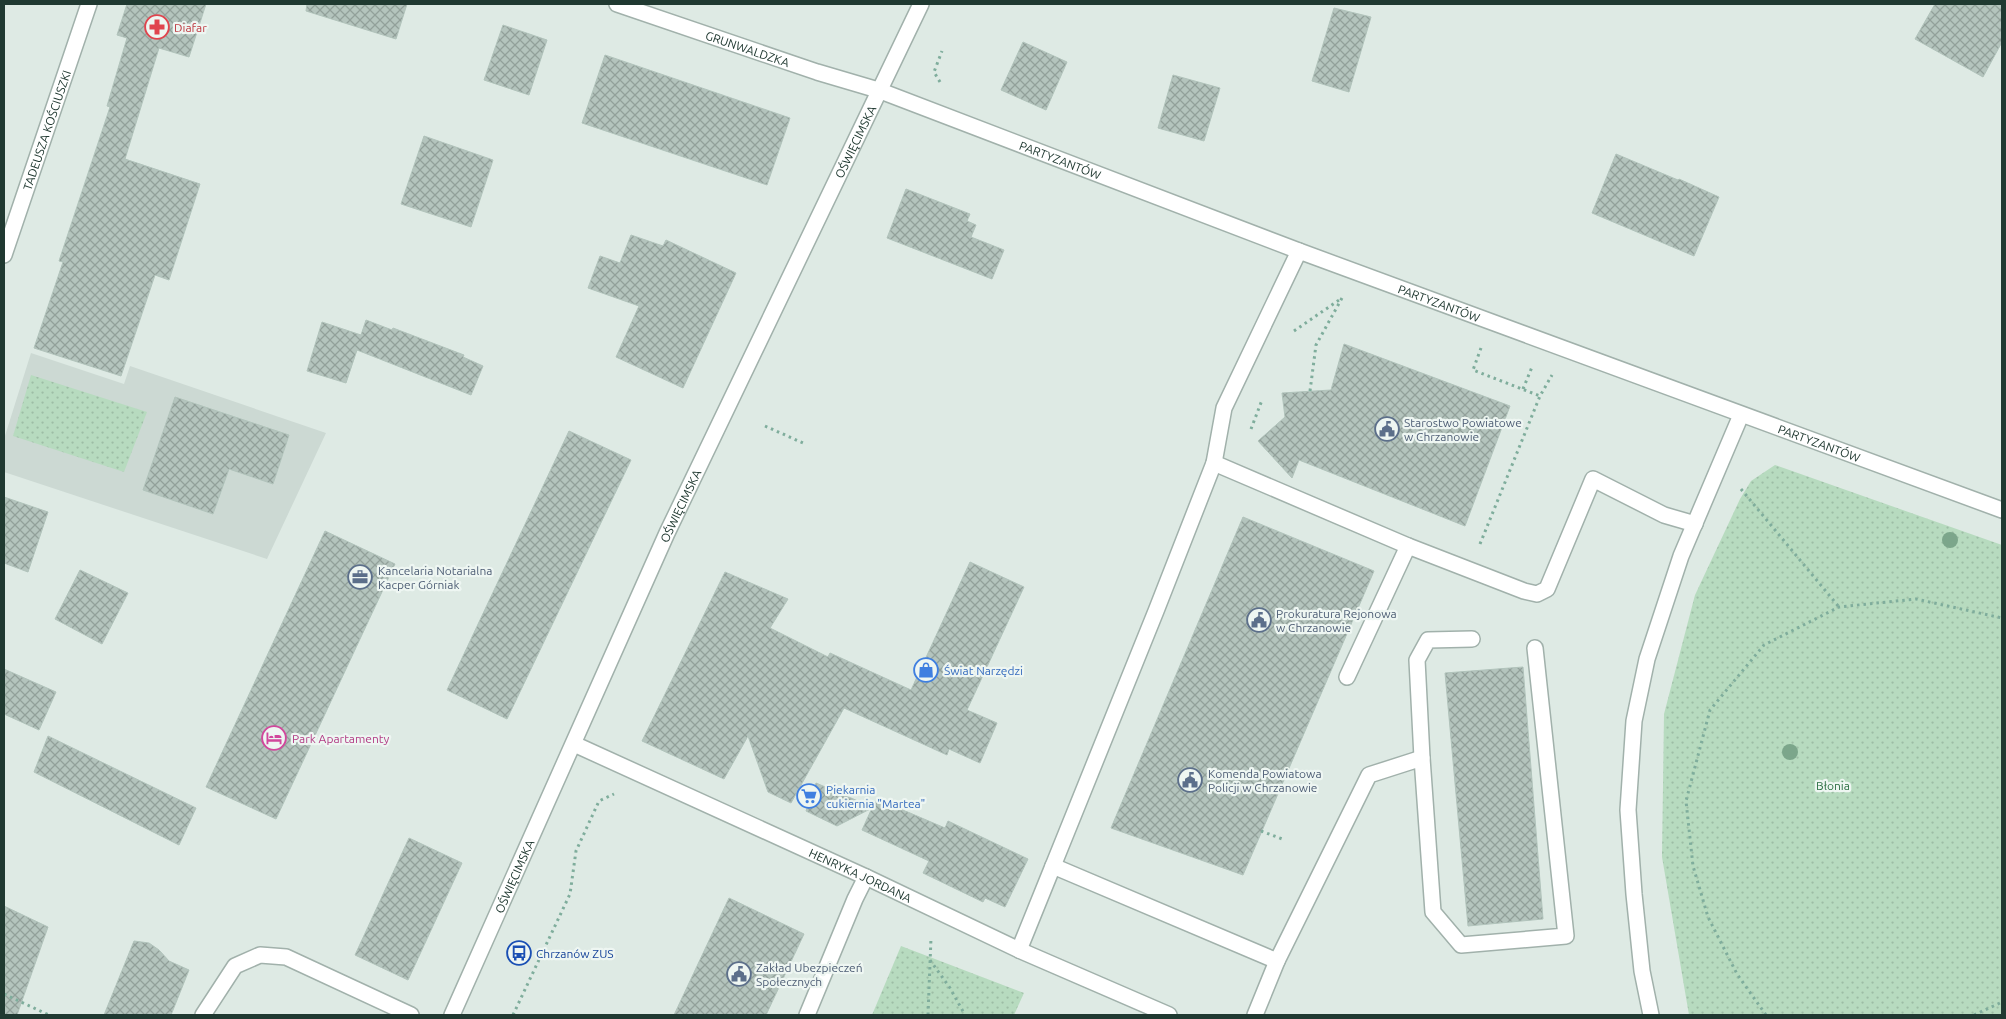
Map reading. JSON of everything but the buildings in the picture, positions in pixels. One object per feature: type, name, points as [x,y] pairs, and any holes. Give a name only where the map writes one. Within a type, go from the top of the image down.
[{"type":"street","name":"TADEUSZA KOŚCIUSZKI","points":[[4,255],[89,4]]},
{"type":"street","name":"GRUNWALDZKA","points":[[617,4],[817,72],[878,90]]},
{"type":"street","name":"OŚWIĘCIMSKA","points":[[452,1015],[667,532],[921,4]]},
{"type":"street","name":"PARTYZANTÓW","points":[[878,90],[1299,251],[2002,510]]},
{"type":"street","points":[[1019,950],[1214,462],[1224,408],[1299,251]]},
{"type":"street","points":[[1651,1015],[1642,971],[1628,810],[1634,721],[1648,659],[1681,556],[1741,414]]},
{"type":"street","points":[[1214,462],[1408,546],[1524,591],[1537,594],[1548,590],[1593,479],[1664,515],[1695,524]]},
{"type":"street","points":[[1348,677],[1408,546]]},
{"type":"street","points":[[1472,639],[1428,640],[1417,660],[1433,912],[1461,945],[1566,936],[1535,648]]},
{"type":"street","name":"HENRYKA JORDANA","points":[[574,744],[866,877],[1145,1010],[1169,1015]]},
{"type":"street","points":[[1256,1015],[1277,961],[1369,775],[1422,758]]},
{"type":"street","points":[[1052,866],[1277,961]]},
{"type":"street","points":[[807,1015],[866,877]]},
{"type":"street","points":[[203,1015],[235,966],[260,955],[286,957],[412,1015]]},
{"type":"path","points":[[942,51],[934,72],[944,88]]},
{"type":"path","points":[[1290,336],[1294,330],[1342,297],[1316,345],[1310,391]]},
{"type":"path","points":[[1481,347],[1474,370],[1540,396]]},
{"type":"path","points":[[1523,389],[1532,365]]},
{"type":"path","points":[[1470,570],[1540,396],[1553,372]]},
{"type":"path","points":[[1236,471],[1265,392]]},
{"type":"path","points":[[765,426],[803,443]]},
{"type":"path","points":[[1737,485],[1839,607]]},
{"type":"path","points":[[1766,1015],[1738,974],[1708,917],[1693,866],[1686,801],[1710,710],[1764,646],[1839,607],[1916,600],[2002,618]]},
{"type":"path","points":[[513,1015],[570,894],[576,851],[599,801],[609,795],[619,793]]},
{"type":"path","points":[[1262,831],[1285,840]]},
{"type":"path","points":[[928,1015],[932,934]]},
{"type":"path","points":[[930,959],[950,988],[965,1015]]},
{"type":"path","points":[[4,994],[49,1015]]},
{"type":"path","points":[[1974,1015],[2002,1002]]},
{"type":"shaded area","points":[[31,353],[124,384],[130,366],[326,433],[267,559],[4,472],[4,439]]},
{"type":"green space","points":[[31,375],[147,412],[124,472],[13,436]]},
{"type":"green space","name":"Błonia","points":[[1775,465],[2002,545],[2002,1015],[1689,1015],[1662,857],[1664,714],[1695,595],[1740,499],[1751,481]]},
{"type":"green space","points":[[901,946],[1024,993],[1014,1015],[872,1015]]},
{"type":"place","name":"Diafar","points":[[157,27]]},
{"type":"place","name":"Starostwo Powiatowe w Chrzanowie","points":[[1387,429]]},
{"type":"place","name":"Kancelaria Notarialna Kacper Górniak","points":[[360,577]]},
{"type":"place","name":"Prokuratura Rejonowa w Chrzanowie","points":[[1259,620]]},
{"type":"place","name":"Świat Narzędzi","points":[[926,670]]},
{"type":"place","name":"Park Apartamenty","points":[[274,738]]},
{"type":"place","name":"Komenda Powiatowa Policji w Chrzanowie","points":[[1190,780]]},
{"type":"place","name":"Piekarnia cukiernia \"Martea\"","points":[[809,796]]},
{"type":"place","name":"Chrzanów ZUS","points":[[519,953]]},
{"type":"place","name":"Zakład Ubezpieczeń Społecznych","points":[[739,974]]}]
